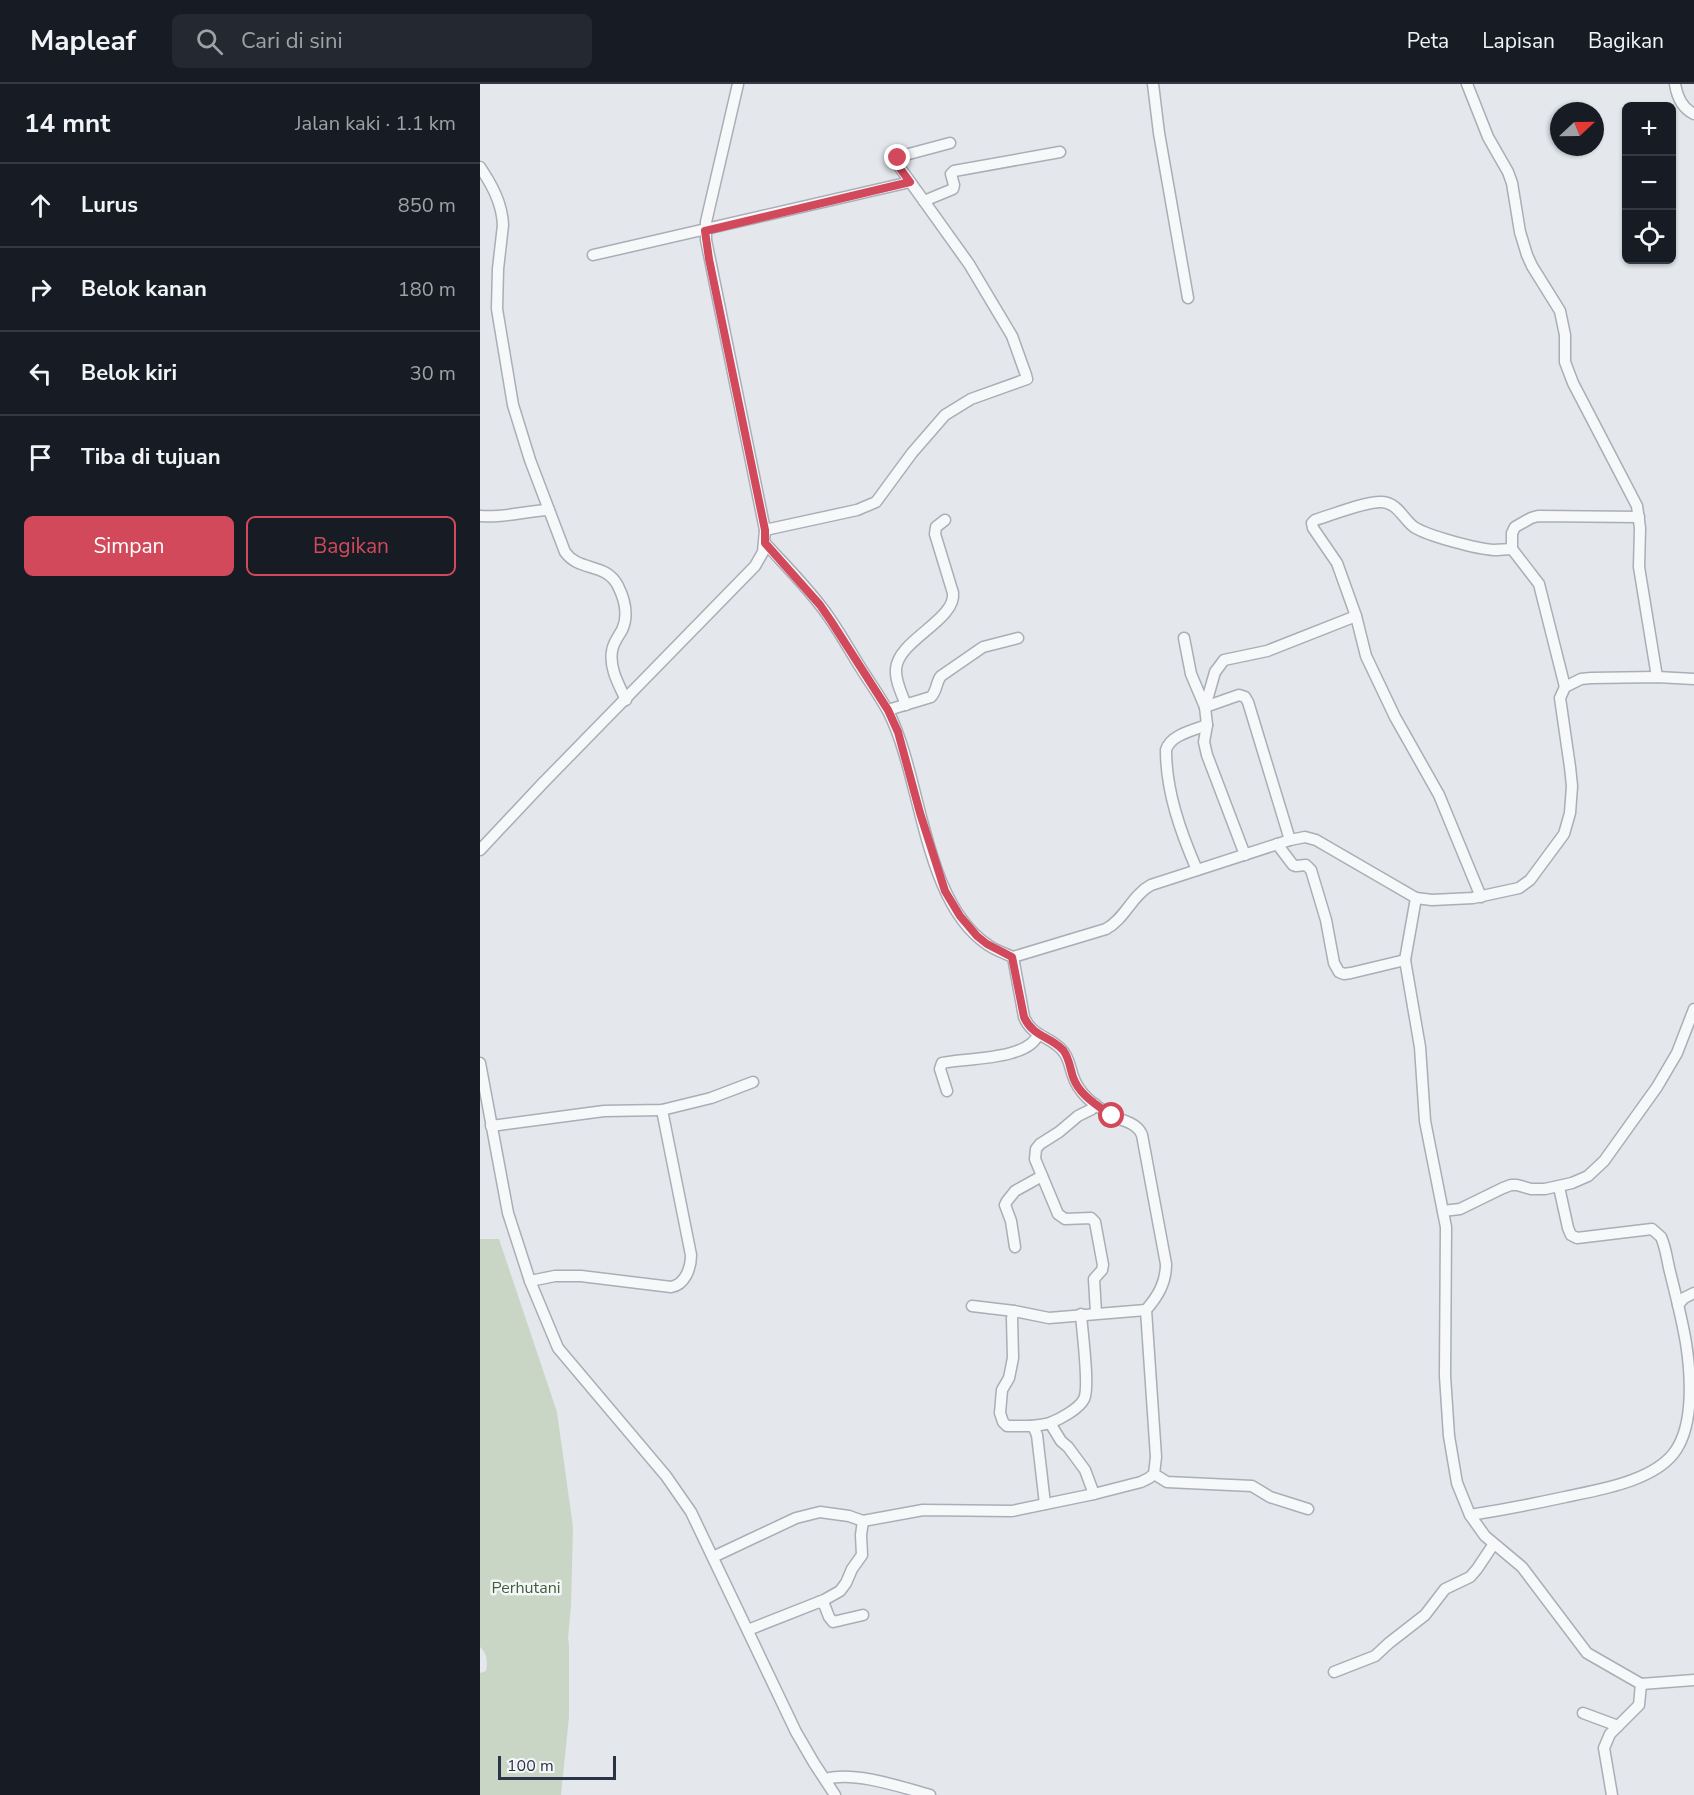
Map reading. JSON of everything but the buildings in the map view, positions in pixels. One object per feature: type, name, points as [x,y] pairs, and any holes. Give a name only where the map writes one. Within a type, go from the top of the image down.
[{"type":"street","points":[[480,850],[755,566],[762,556],[765,530],[705,231],[738,84]]},
{"type":"street","points":[[1153,84],[1188,298]]},
{"type":"street","points":[[1467,84],[1488,137],[1512,183],[1520,232],[1527,255],[1560,311],[1565,335],[1565,362],[1573,383],[1633,495],[1639,517],[1639,567],[1657,676]]},
{"type":"street","points":[[1675,84],[1676,91],[1686,109],[1694,114]]},
{"type":"street","points":[[765,530],[857,510],[876,502],[912,453],[945,415],[971,399],[1027,380],[1012,336],[969,264],[896,163],[896,159],[905,155],[950,143]]},
{"type":"street","points":[[924,201],[953,189],[951,174],[954,171],[1060,152]]},
{"type":"street","points":[[480,167],[497,195],[503,216],[496,309],[513,405],[530,460],[566,552],[570,559],[577,563],[605,571],[612,577],[621,594],[626,621],[614,644],[612,661],[626,700]]},
{"type":"street","points":[[593,255],[910,182]]},
{"type":"street","points":[[1481,897],[1439,795],[1395,717],[1366,656],[1356,616],[1337,563],[1313,528],[1312,523],[1315,520],[1370,504],[1385,502],[1398,510],[1412,525],[1429,534],[1482,549],[1512,549]]},
{"type":"street","points":[[480,516],[497,518],[533,510],[549,510]]},
{"type":"street","points":[[1565,687],[1539,584],[1512,549],[1512,533],[1515,527],[1531,518],[1639,517]]},
{"type":"street","points":[[906,705],[896,674],[898,659],[953,603],[953,593],[935,534],[936,527],[945,520]]},
{"type":"street","points":[[765,543],[820,605],[888,710],[898,732],[923,824],[945,891],[960,916],[977,936],[1012,957],[1106,929],[1117,921],[1144,889],[1277,844],[1305,837],[1316,840],[1416,898],[1432,900],[1481,897],[1519,888],[1525,885],[1564,834],[1570,813],[1572,786],[1560,698],[1565,687],[1581,679],[1591,678],[1657,676],[1694,679]]},
{"type":"street","points":[[1205,707],[1215,672],[1224,660],[1267,651],[1356,616]]},
{"type":"street","points":[[888,710],[931,697],[936,691],[938,679],[973,652],[992,644],[1018,638]]},
{"type":"street","points":[[1184,638],[1191,674],[1205,707],[1207,724],[1204,742],[1207,755],[1245,855]]},
{"type":"street","points":[[1205,707],[1239,695],[1242,695],[1248,702],[1290,840]]},
{"type":"street","points":[[1197,870],[1182,835],[1170,783],[1166,750],[1174,739],[1207,724]]},
{"type":"street","points":[[1277,844],[1293,865],[1306,865],[1311,870],[1326,920],[1334,963],[1339,972],[1351,974],[1405,960]]},
{"type":"street","points":[[1416,898],[1405,960],[1420,1047],[1425,1121],[1446,1237],[1445,1376],[1449,1436],[1457,1483],[1470,1515],[1485,1536],[1529,1575],[1587,1653],[1641,1684],[1694,1680]]},
{"type":"street","points":[[713,1557],[809,1514],[820,1512],[863,1521],[923,1510],[1012,1511],[1141,1482],[1154,1474],[1156,1456],[1146,1310],[1161,1289],[1165,1279],[1166,1264],[1142,1135],[1137,1126],[1112,1116],[1078,1089],[1062,1050],[1031,1029],[1024,1017],[1012,957]]},
{"type":"street","points":[[1443,1211],[1460,1209],[1511,1185],[1538,1190],[1559,1187],[1588,1176],[1604,1161],[1657,1087],[1677,1053],[1694,1009]]},
{"type":"street","points":[[947,1091],[940,1069],[942,1062],[1018,1051],[1033,1044],[1038,1034]]},
{"type":"street","points":[[480,1063],[508,1213],[530,1281],[558,1348],[666,1476],[691,1512],[796,1732],[835,1795]]},
{"type":"street","points":[[491,1126],[604,1111],[662,1110],[711,1098],[753,1082]]},
{"type":"street","points":[[1095,1104],[1092,1109],[1078,1116],[1040,1144],[1036,1149],[1035,1159],[1058,1214],[1070,1219],[1091,1218],[1095,1222],[1103,1265],[1102,1270],[1094,1279],[1096,1313]]},
{"type":"street","points":[[530,1281],[566,1275],[671,1287],[677,1286],[682,1281],[690,1264],[691,1255],[662,1110]]},
{"type":"street","points":[[1015,1247],[1011,1221],[1005,1204],[1008,1197],[1022,1186],[1042,1176]]},
{"type":"street","points":[[1470,1515],[1515,1509],[1612,1487],[1662,1465],[1671,1457],[1682,1440],[1688,1416],[1689,1361],[1662,1241],[1658,1233],[1652,1229],[1577,1238],[1568,1228],[1559,1187]]},
{"type":"street","points":[[1678,1305],[1684,1298],[1694,1293]]},
{"type":"street","points":[[972,1306],[1049,1318],[1146,1310]]},
{"type":"street","points":[[1014,1311],[1012,1358],[1009,1378],[1002,1390],[1000,1413],[1007,1426],[1050,1423],[1083,1402],[1086,1382],[1081,1314]]},
{"type":"street","points":[[1050,1423],[1061,1441],[1085,1470],[1094,1494]]},
{"type":"street","points":[[1031,1426],[1037,1435],[1045,1504]]},
{"type":"street","points":[[1154,1474],[1167,1482],[1252,1486],[1270,1497],[1308,1509]]},
{"type":"street","points":[[748,1630],[819,1602],[845,1587],[852,1569],[860,1559],[863,1521]]},
{"type":"street","points":[[1334,1672],[1375,1656],[1425,1615],[1445,1589],[1470,1577],[1493,1545]]},
{"type":"street","points":[[819,1602],[824,1604],[833,1622],[863,1615]]},
{"type":"street","points":[[1612,1795],[1604,1748],[1610,1734],[1639,1705],[1641,1684]]},
{"type":"street","points":[[1583,1713],[1618,1726]]},
{"type":"street","points":[[826,1779],[850,1777],[930,1795]]},
{"type":"green space","name":"Perhutani","points":[[480,1239],[499,1239],[557,1412],[573,1527],[568,1638],[569,1717],[561,1795],[480,1795],[480,1673],[486,1671],[487,1664],[486,1655],[480,1647]]},
{"type":"route","points":[[898,158],[896,163],[910,182],[705,231],[765,530],[765,543],[820,605],[888,710],[898,732],[939,878],[952,903],[969,927],[987,944],[1012,957],[1024,1017],[1028,1025],[1062,1050],[1078,1089],[1112,1116]]}]
